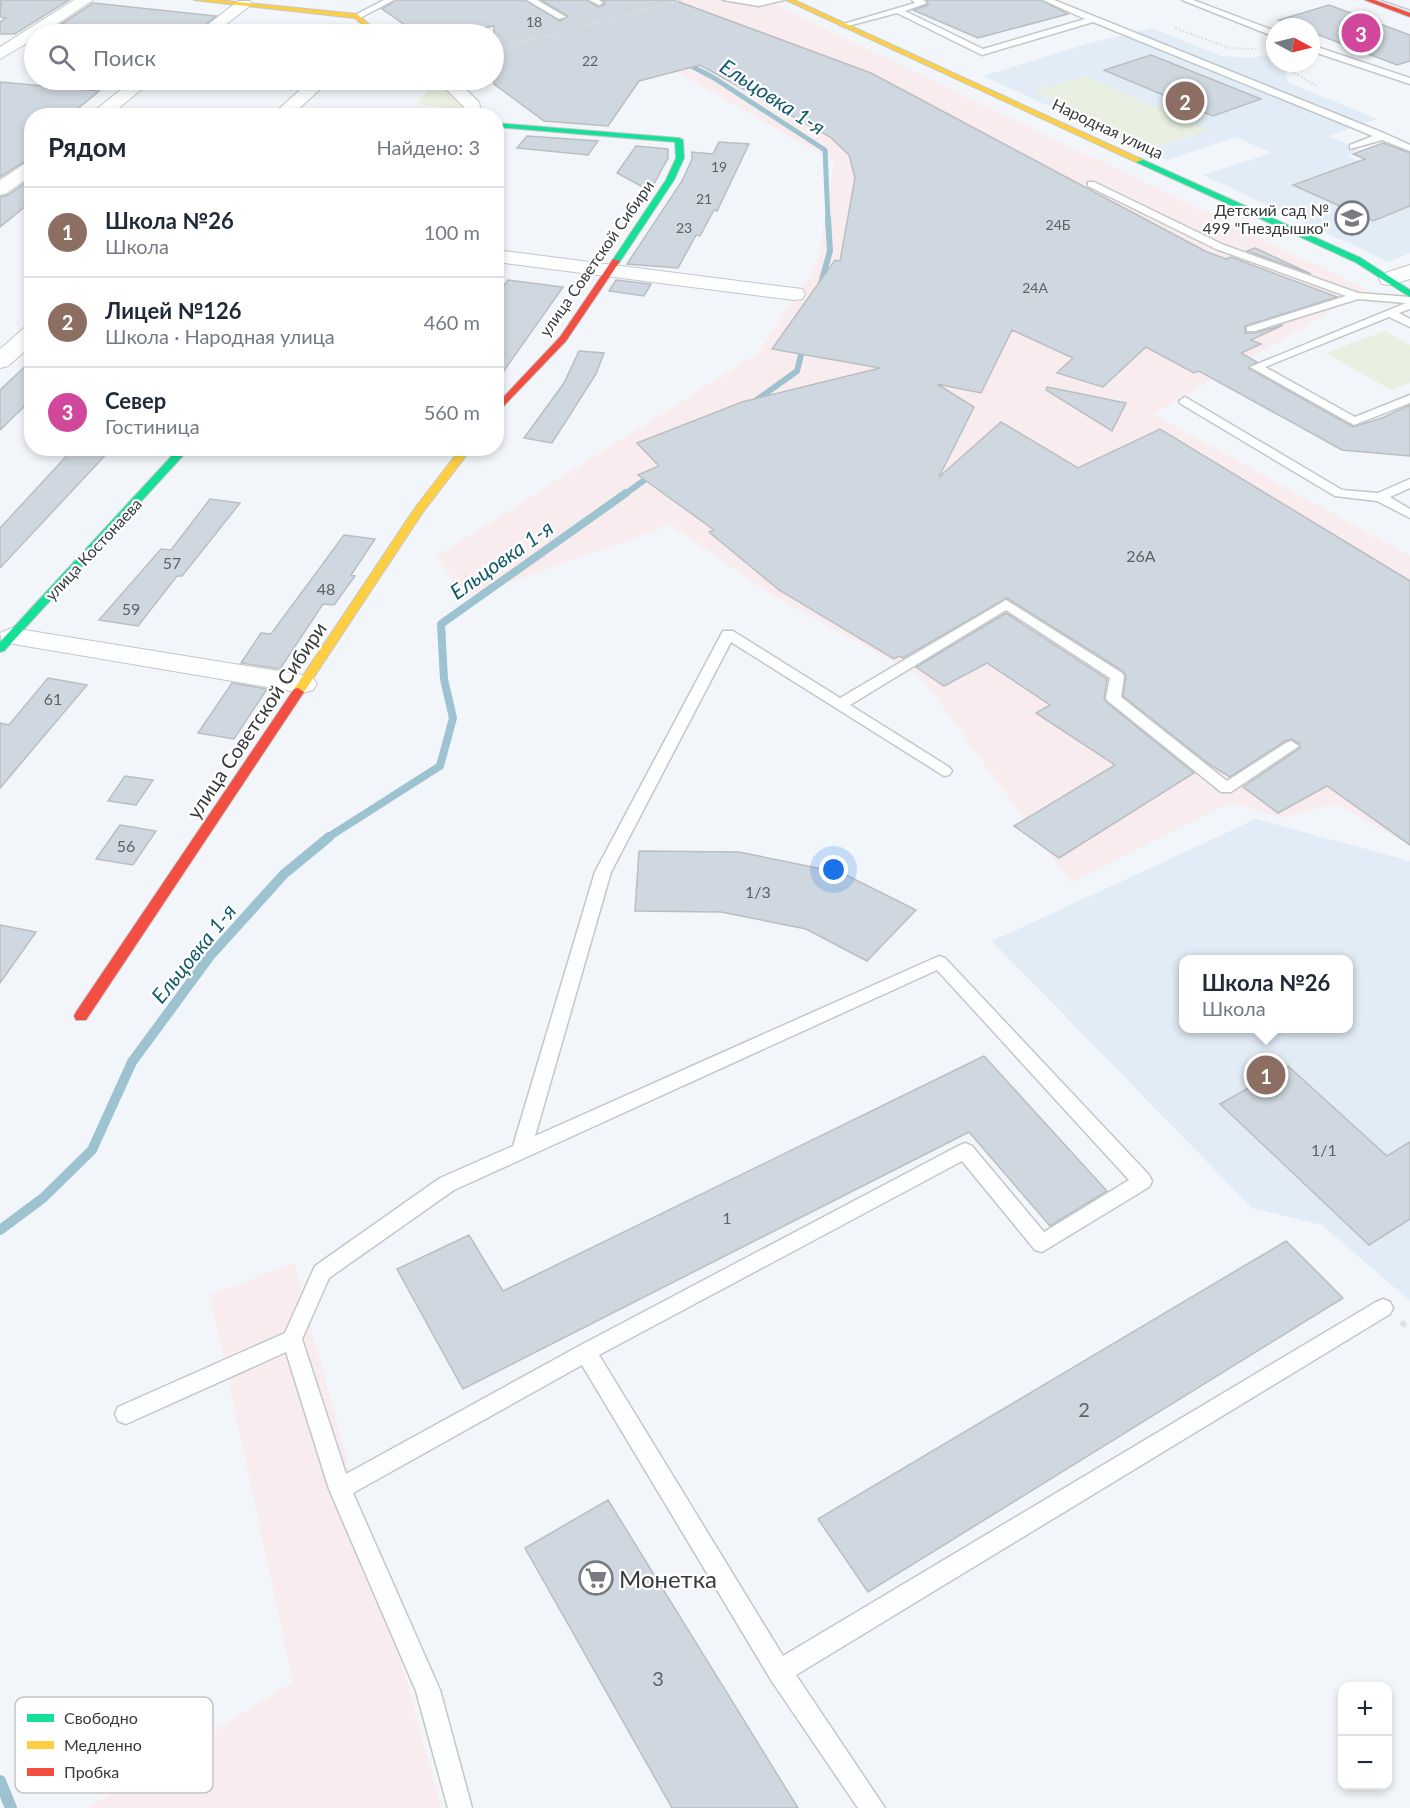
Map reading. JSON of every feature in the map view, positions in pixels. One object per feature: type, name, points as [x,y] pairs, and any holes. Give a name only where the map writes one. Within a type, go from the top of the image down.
[{"type":"main road","points":[[197,0],[357,16],[365,24]]},
{"type":"main road","name":"Народная улица","points":[[789,0],[1358,260],[1410,294]]},
{"type":"main road","points":[[1368,0],[1410,15]]},
{"type":"main road","name":"улица Советской Сибири","points":[[504,125],[679,140],[680,158],[670,180],[563,339],[504,400]]},
{"type":"main road","name":"улица Костонаева","points":[[6,643],[178,456]]},
{"type":"main road","name":"улица Советской Сибири","points":[[81,1016],[419,510],[461,456]]},
{"type":"street","points":[[47,24],[85,0]]},
{"type":"street","points":[[217,24],[244,4]]},
{"type":"street","points":[[0,54],[24,39]]},
{"type":"street","points":[[107,108],[131,90]]},
{"type":"street","points":[[289,108],[310,90]]},
{"type":"street","points":[[456,90],[473,108]]},
{"type":"street","points":[[0,189],[24,171]]},
{"type":"street","points":[[504,257],[794,294]]},
{"type":"street","points":[[1390,279],[1410,271]]},
{"type":"street","points":[[0,361],[24,331]]},
{"type":"street","points":[[6,643],[303,684]]},
{"type":"lane","points":[[357,16],[390,0]]},
{"type":"lane","points":[[531,0],[562,17]]},
{"type":"lane","points":[[727,0],[759,4],[780,0]]},
{"type":"lane","points":[[745,0],[759,4]]},
{"type":"lane","points":[[844,25],[923,3],[916,0]]},
{"type":"lane","points":[[1047,0],[1410,148]]},
{"type":"lane","points":[[1186,0],[1266,31]]},
{"type":"lane","points":[[1196,4],[1209,0]]},
{"type":"lane","points":[[897,10],[982,52],[1093,19]]},
{"type":"lane","points":[[1320,51],[1410,81]]},
{"type":"lane","points":[[1353,147],[1383,136]]},
{"type":"lane","points":[[1091,184],[1220,247],[1357,297],[1410,300]]},
{"type":"lane","points":[[1251,329],[1357,297]]},
{"type":"lane","points":[[1410,305],[1256,367],[1354,421],[1410,399]]},
{"type":"lane","points":[[1390,313],[1410,324]]},
{"type":"lane","points":[[1185,400],[1339,493],[1380,496],[1410,514]]},
{"type":"lane","points":[[1380,496],[1410,483]]},
{"type":"lane","points":[[839,705],[1006,604],[1116,676],[1113,698],[1226,788],[1291,746]]},
{"type":"lane","points":[[521,1150],[603,872],[728,634],[944,771]]},
{"type":"lane","points":[[126,1414],[292,1339],[322,1272],[447,1184],[939,962],[1142,1181],[1042,1244],[965,1151],[586,1352],[340,1489]]},
{"type":"lane","points":[[779,1672],[1383,1308]]},
{"type":"lane","points":[[292,1339],[340,1489],[428,1690],[460,1808]]},
{"type":"lane","points":[[586,1352],[779,1672],[873,1808]]},
{"type":"path","points":[[572,31],[682,0]]},
{"type":"path","points":[[1174,28],[1229,48],[1258,49]]},
{"type":"path","points":[[504,46],[561,34]]},
{"type":"shaded area","points":[[530,0],[766,0],[1368,290],[1153,414],[1410,556],[1410,845],[1335,804],[1280,818],[1230,802],[1071,883],[921,677],[772,595],[670,525],[464,599],[437,556],[757,354],[818,263],[834,162],[577,15]]},
{"type":"shaded area","points":[[1152,28],[1221,56],[1249,58],[1264,55],[1266,56],[1266,72],[1289,72],[1285,74],[1287,82],[1377,119],[1329,136],[1358,149],[1347,156],[1410,183],[1410,253],[1389,262],[1203,175],[1272,153],[1235,137],[1167,160],[983,76],[1090,43]]},
{"type":"shaded area","points":[[1256,819],[1410,861],[1410,1301],[1322,1225],[1252,1208],[992,941]]},
{"type":"shaded area","points":[[294,1263],[441,1808],[88,1808],[112,1793],[213,1793],[213,1731],[293,1682],[210,1295]]},
{"type":"green space","points":[[1085,76],[1208,130],[1154,148],[1032,91]]},
{"type":"green space","points":[[428,90],[450,90],[465,108],[446,108],[418,104]]},
{"type":"green space","points":[[1385,331],[1410,345],[1410,383],[1391,390],[1325,353]]},
{"type":"building","points":[[1,0],[69,0],[31,24],[24,24],[24,28],[15,34],[0,34],[0,22],[6,18],[0,17]]},
{"type":"building","points":[[396,0],[525,0],[560,21],[568,16],[541,0],[587,0],[598,7],[605,4],[603,0],[674,0],[871,73],[1205,251],[1226,259],[1231,257],[1337,297],[1245,326],[1245,333],[1255,333],[1283,325],[1251,340],[1261,344],[1241,353],[1257,362],[1248,368],[1353,427],[1382,418],[1410,405],[1410,456],[1342,450],[1199,371],[1194,373],[1146,347],[1103,387],[1057,373],[1073,358],[1012,330],[981,393],[937,384],[974,407],[939,477],[1001,422],[1078,468],[1160,429],[1410,581],[1410,845],[1327,786],[1278,813],[1243,787],[1300,748],[1300,744],[1292,739],[1285,741],[1230,777],[1209,764],[1123,696],[1126,676],[1123,671],[1007,598],[903,658],[899,656],[894,659],[779,590],[709,532],[714,530],[638,475],[659,466],[637,443],[742,402],[880,368],[772,349],[835,260],[840,261],[855,178],[849,155],[830,137],[700,65],[639,81],[608,126],[544,121],[502,90],[504,90],[504,24],[404,24],[382,9]]},
{"type":"building","points":[[927,0],[1041,0],[1068,14],[978,38],[913,10],[928,5]]},
{"type":"building","points":[[93,3],[216,16],[206,24],[61,24]]},
{"type":"building","points":[[1329,5],[1410,35],[1410,61],[1397,65],[1320,35],[1320,18],[1286,18]]},
{"type":"building","points":[[1151,55],[1261,99],[1213,116],[1104,70]]},
{"type":"building","points":[[0,82],[24,84],[24,90],[99,91],[79,108],[24,108],[24,162],[0,177]]},
{"type":"building","points":[[527,136],[598,141],[588,155],[517,148]]},
{"type":"building","points":[[719,142],[749,144],[717,211],[714,210],[700,236],[696,235],[678,268],[627,264],[682,181],[692,159],[692,152],[713,154]]},
{"type":"building","points":[[1383,143],[1410,153],[1410,206],[1373,221],[1293,185],[1365,159],[1353,154]]},
{"type":"building","points":[[636,146],[668,149],[668,158],[650,191],[617,173]]},
{"type":"building","points":[[24,184],[24,208],[0,227],[0,197],[8,195]]},
{"type":"building","points":[[1255,248],[1311,274],[1247,251]]},
{"type":"building","points":[[508,280],[563,287],[504,371],[504,285]]},
{"type":"building","points":[[616,280],[651,284],[644,296],[609,291]]},
{"type":"building","points":[[579,351],[604,353],[596,374],[552,443],[524,438],[564,383]]},
{"type":"building","points":[[24,368],[24,407],[0,430],[0,390]]},
{"type":"building","points":[[1047,387],[1126,403],[1112,431],[1046,390]]},
{"type":"building","points":[[67,456],[105,456],[0,568],[0,528]]},
{"type":"building","points":[[210,499],[240,503],[182,576],[177,576],[138,626],[99,620],[161,549],[171,550]]},
{"type":"building","points":[[344,535],[375,539],[351,575],[355,576],[334,605],[323,604],[280,669],[241,663],[261,633],[271,634]]},
{"type":"building","points":[[1006,613],[1107,679],[1104,698],[1106,702],[1194,773],[1059,858],[1014,826],[1115,765],[1036,713],[1050,705],[987,663],[944,686],[916,667]]},
{"type":"building","points":[[48,678],[87,685],[0,788],[0,723],[9,725]]},
{"type":"building","points":[[232,683],[267,689],[234,739],[198,733]]},
{"type":"building","points":[[125,776],[153,780],[136,805],[108,801]]},
{"type":"building","points":[[120,825],[156,831],[133,865],[96,859]]},
{"type":"building","points":[[639,851],[739,852],[842,873],[916,910],[867,961],[806,929],[721,912],[635,911]]},
{"type":"building","points":[[0,925],[36,932],[0,983]]},
{"type":"building","points":[[984,1056],[1107,1191],[1050,1226],[969,1132],[463,1389],[397,1269],[469,1235],[503,1291]]},
{"type":"building","points":[[1288,1066],[1387,1156],[1410,1142],[1410,1219],[1369,1245],[1220,1104]]},
{"type":"building","points":[[1286,1241],[1343,1298],[868,1592],[818,1519]]},
{"type":"building","points":[[608,1500],[798,1808],[672,1808],[525,1548]]},
{"type":"waterway","name":"Ельцовка 1-я","points":[[684,62],[714,78],[825,150],[828,220]]},
{"type":"waterway","name":"Ельцовка 1-я","points":[[820,287],[830,251],[828,218]]},
{"type":"waterway","name":"Ельцовка 1-я","points":[[751,404],[797,371],[804,343]]},
{"type":"waterway","name":"Ельцовка 1-я","points":[[624,495],[654,473]]},
{"type":"waterway","name":"Ельцовка 1-я","points":[[327,838],[440,766],[453,718],[444,679],[441,624],[626,493]]},
{"type":"waterway","name":"Ельцовка 1-я","points":[[0,1230],[43,1198],[92,1150],[132,1062],[210,956],[284,874],[329,837]]},
{"type":"waterway","name":"Ельцовка 1-я","points":[[0,1781],[11,1808]]},
{"type":"tram line","points":[[1381,0],[1410,10]]},
{"type":"traffic: fast","points":[[504,126],[679,140],[680,158],[670,180],[616,261]]},
{"type":"traffic: fast","points":[[1139,160],[1358,260],[1410,294]]},
{"type":"traffic: fast","points":[[0,649],[178,456]]},
{"type":"traffic: slow","points":[[197,0],[357,16],[366,24]]},
{"type":"traffic: slow","points":[[789,0],[1139,160]]},
{"type":"traffic: slow","points":[[298,692],[419,510],[461,456]]},
{"type":"traffic: jam","points":[[1368,0],[1410,15]]},
{"type":"traffic: jam","points":[[504,402],[563,339],[616,261]]},
{"type":"traffic: jam","points":[[81,1016],[298,692]]},
{"type":"place","name":"Север","points":[[1361,33]]},
{"type":"place","name":"Лицей №126","points":[[1185,101]]},
{"type":"place","name":"Детский сад № 499 \"Гнездышко\"","points":[[1352,218]]},
{"type":"place","name":"Школа №26","points":[[1266,1075]]},
{"type":"place","name":"Монетка","points":[[596,1578]]}]
